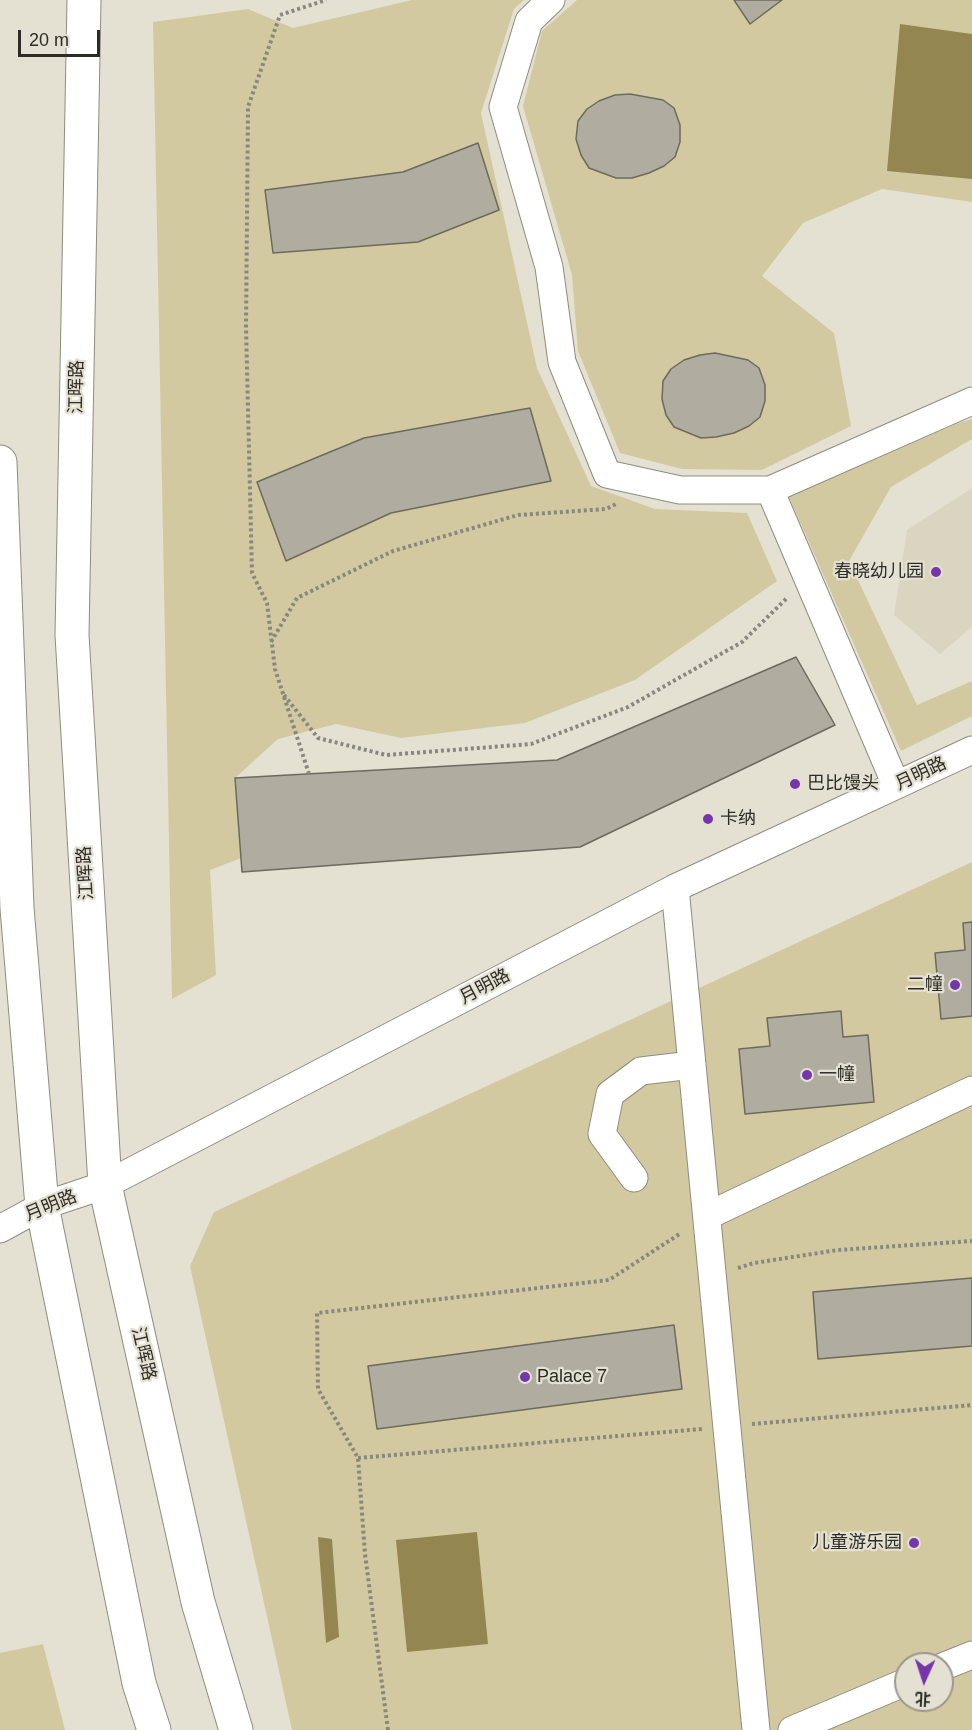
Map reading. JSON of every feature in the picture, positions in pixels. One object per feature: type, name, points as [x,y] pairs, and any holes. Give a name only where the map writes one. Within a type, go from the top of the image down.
[{"type":"main road","name":"江晖路","points":[[84,0],[72,634],[105,1185],[198,1602],[236,1730]]},
{"type":"main road","points":[[0,462],[3,610],[17,908],[42,1206],[139,1683],[154,1730]]},
{"type":"street","points":[[551,0],[528,21],[503,108],[549,267],[562,362],[607,474],[680,490],[770,490],[972,401]]},
{"type":"street","points":[[770,490],[896,785]]},
{"type":"street","name":"月明路","points":[[0,1229],[42,1206],[105,1185],[675,888],[972,750]]},
{"type":"street","points":[[675,888],[756,1730]]},
{"type":"street","points":[[634,1178],[602,1134],[610,1094],[641,1071],[692,1065]]},
{"type":"street","points":[[707,1216],[972,1090]]},
{"type":"street","points":[[954,1662],[972,1655]]},
{"type":"street","points":[[792,1730],[894,1687]]},
{"type":"path","points":[[309,774],[275,669],[267,603],[252,573],[246,327],[248,107],[280,15],[326,0]]},
{"type":"path","points":[[271,642],[297,598],[393,551],[518,515],[606,509],[651,484]]},
{"type":"path","points":[[282,692],[318,738],[386,755],[531,744],[628,707],[742,642],[808,578]]},
{"type":"path","points":[[388,1730],[365,1554],[358,1458],[318,1389],[317,1313],[609,1280],[707,1216]]},
{"type":"path","points":[[712,1277],[754,1263],[838,1250],[972,1241]]},
{"type":"path","points":[[358,1458],[972,1405]]},
{"type":"shaded area","points":[[412,0],[524,0],[514,9],[481,113],[537,368],[591,486],[655,509],[747,513],[777,581],[635,680],[525,723],[401,738],[336,724],[278,739],[235,778],[241,858],[210,870],[216,975],[172,999],[153,22],[248,9],[293,28]]},
{"type":"shaded area","points":[[577,0],[972,0],[972,202],[882,189],[803,223],[762,276],[834,333],[851,426],[762,470],[682,469],[620,453],[578,351],[572,275],[523,106],[542,31]]},
{"type":"shaded area","points":[[900,24],[972,34],[972,179],[887,171]]},
{"type":"shaded area","points":[[972,419],[972,439],[891,487],[849,561],[917,705],[972,681],[972,716],[901,751],[789,497]]},
{"type":"shaded area","name":"春晓幼儿园","points":[[972,488],[972,627],[940,654],[894,615],[907,530]]},
{"type":"shaded area","points":[[972,862],[972,1730],[292,1730],[190,1266],[214,1212]]},
{"type":"shaded area","points":[[477,1532],[488,1644],[407,1652],[396,1540]]},
{"type":"shaded area","points":[[318,1537],[332,1539],[339,1637],[326,1643]]},
{"type":"shaded area","points":[[43,1644],[65,1730],[0,1730],[0,1653]]},
{"type":"building","points":[[734,0],[782,0],[750,24]]},
{"type":"building","points":[[630,94],[663,100],[674,108],[680,125],[680,142],[675,157],[664,166],[632,178],[616,178],[589,168],[581,155],[576,139],[578,121],[587,109],[599,101],[615,95]]},
{"type":"building","points":[[478,143],[499,210],[418,242],[273,253],[265,190],[403,172]]},
{"type":"building","points":[[715,353],[748,360],[759,368],[765,385],[765,401],[760,417],[749,426],[734,433],[701,438],[674,427],[666,415],[662,399],[663,381],[671,369],[684,360]]},
{"type":"building","points":[[530,408],[551,481],[391,513],[286,561],[257,482],[364,438]]},
{"type":"building","points":[[796,657],[835,725],[580,847],[242,872],[235,778],[557,760]]},
{"type":"building","name":"二幢","points":[[972,922],[972,1016],[941,1019],[935,953],[965,950],[963,923]]},
{"type":"building","name":"一幢","points":[[841,1011],[843,1037],[868,1035],[874,1102],[745,1114],[739,1049],[770,1046],[767,1018]]},
{"type":"building","points":[[972,1278],[972,1346],[818,1359],[813,1292]]},
{"type":"building","name":"Palace 7","points":[[674,1325],[682,1389],[377,1429],[368,1366]]},
{"type":"place","name":"春晓幼儿园","points":[[936,572]]},
{"type":"place","name":"巴比馒头","points":[[795,784]]},
{"type":"place","name":"卡纳","points":[[708,819]]},
{"type":"place","name":"二幢","points":[[955,985]]},
{"type":"place","name":"一幢","points":[[807,1075]]},
{"type":"place","name":"Palace 7","points":[[525,1377]]},
{"type":"place","name":"儿童游乐园","points":[[914,1543]]}]
